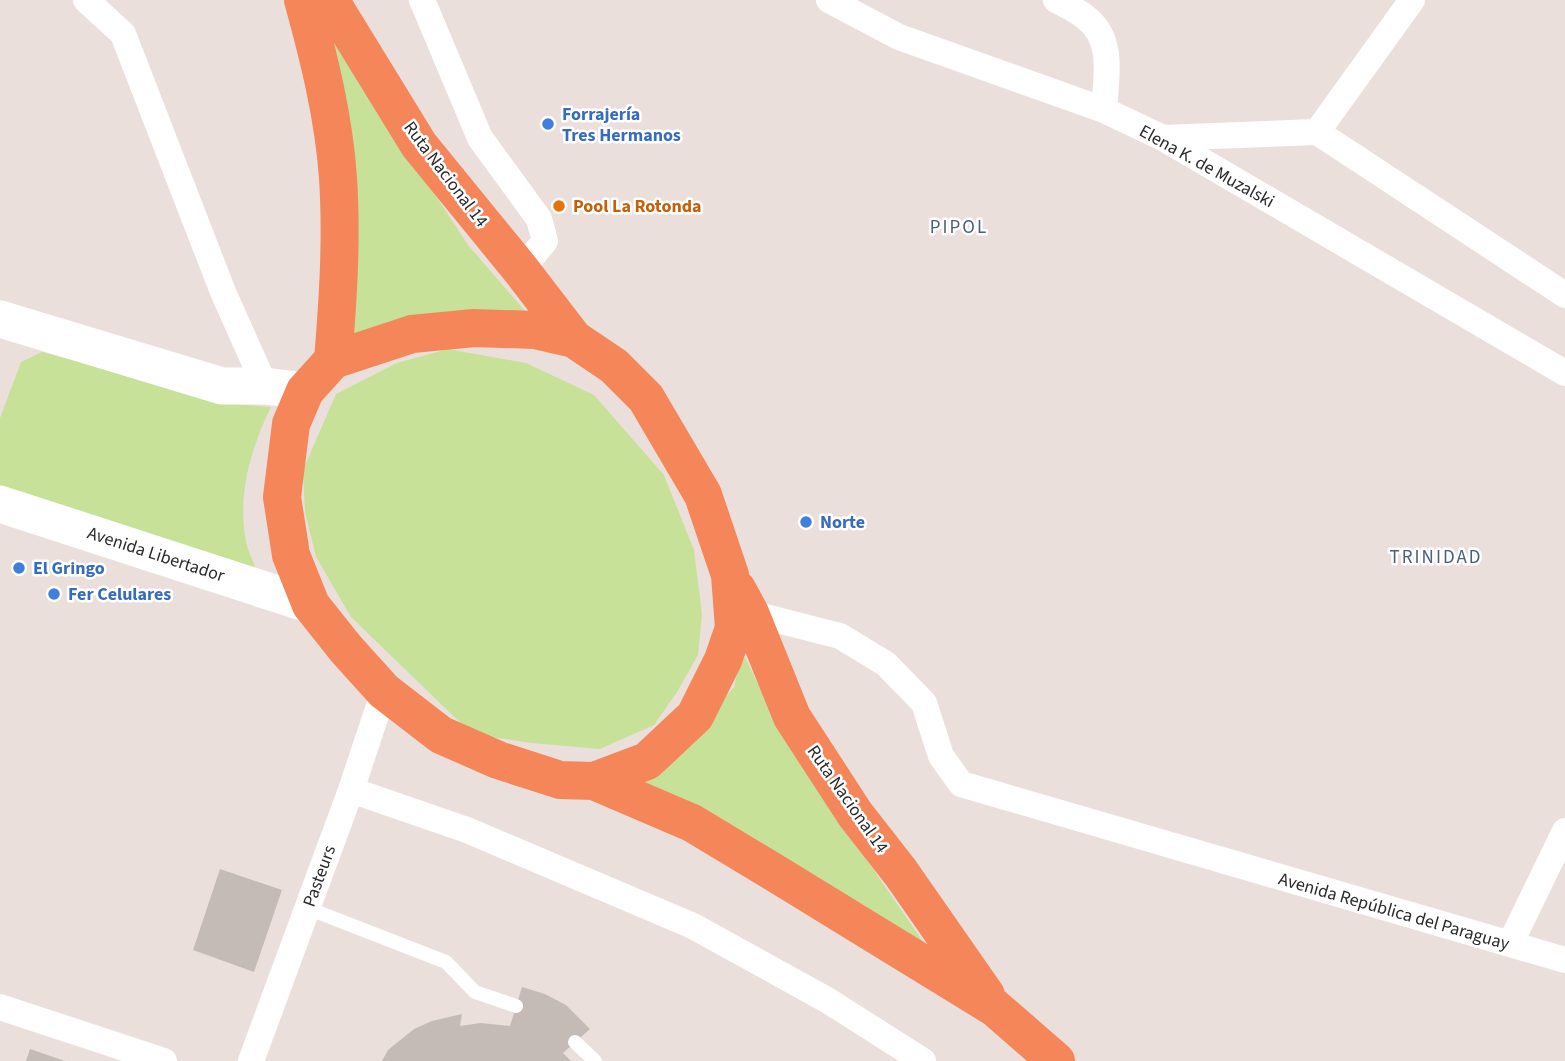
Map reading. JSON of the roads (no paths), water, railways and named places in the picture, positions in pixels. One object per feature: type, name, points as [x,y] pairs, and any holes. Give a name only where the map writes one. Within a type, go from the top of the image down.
[{"type":"highway","points":[[303,0],[323,74],[338,178],[339,284],[333,360]]},
{"type":"highway","name":"Ruta Nacional 14","points":[[330,0],[419,145],[574,339],[614,366],[646,398],[703,495],[730,575],[750,613],[792,717],[855,814],[901,873],[995,1008]]},
{"type":"highway","name":"Ruta Nacional 14","points":[[574,339],[535,330],[474,328],[412,334],[333,360],[305,391],[291,424],[282,497],[291,555],[311,605],[384,691],[441,735],[498,760],[560,780],[594,781],[692,823],[995,1008],[1056,1061]]},
{"type":"highway","name":"Ruta Nacional 14","points":[[594,781],[647,761],[695,716],[723,660],[734,628],[730,575]]},
{"type":"main road","points":[[0,319],[222,386],[265,386],[305,391]]},
{"type":"main road","name":"Avenida Libertador","points":[[0,504],[311,605]]},
{"type":"street","points":[[86,0],[123,34],[223,292],[265,386]]},
{"type":"street","points":[[422,0],[480,138],[539,219],[545,241],[521,270]]},
{"type":"street","name":"Elena K. de Muzalski","points":[[829,0],[899,37],[1104,110],[1163,138],[1565,373]]},
{"type":"street","points":[[1056,0],[1087,17],[1105,42],[1107,58],[1104,110]]},
{"type":"street","points":[[1317,132],[1412,0]]},
{"type":"street","points":[[1163,138],[1317,132],[1565,295]]},
{"type":"street","name":"Avenida República del Paraguay","points":[[750,613],[840,636],[886,664],[923,702],[941,756],[961,783],[1565,960]]},
{"type":"street","name":"Pasteurs","points":[[251,1061],[351,790],[384,691]]},
{"type":"street","points":[[351,790],[467,830],[693,926],[827,1000],[896,1053],[923,1061]]},
{"type":"street","points":[[1510,944],[1565,831]]},
{"type":"street","points":[[0,1007],[164,1061]]},
{"type":"lane","points":[[307,908],[446,962],[475,992],[516,1006]]},
{"type":"lane","points":[[575,1042],[595,1061]]},
{"type":"place","name":"Forrajería Tres Hermanos","points":[[548,124]]},
{"type":"place","name":"Pool La Rotonda","points":[[559,206]]},
{"type":"place","name":"Norte","points":[[806,522]]},
{"type":"place","name":"El Gringo","points":[[19,568]]},
{"type":"place","name":"Fer Celulares","points":[[54,594]]},
{"type":"district","name":"PIPOL","points":[[959,226]]},
{"type":"district","name":"TRINIDAD","points":[[1436,556]]}]
